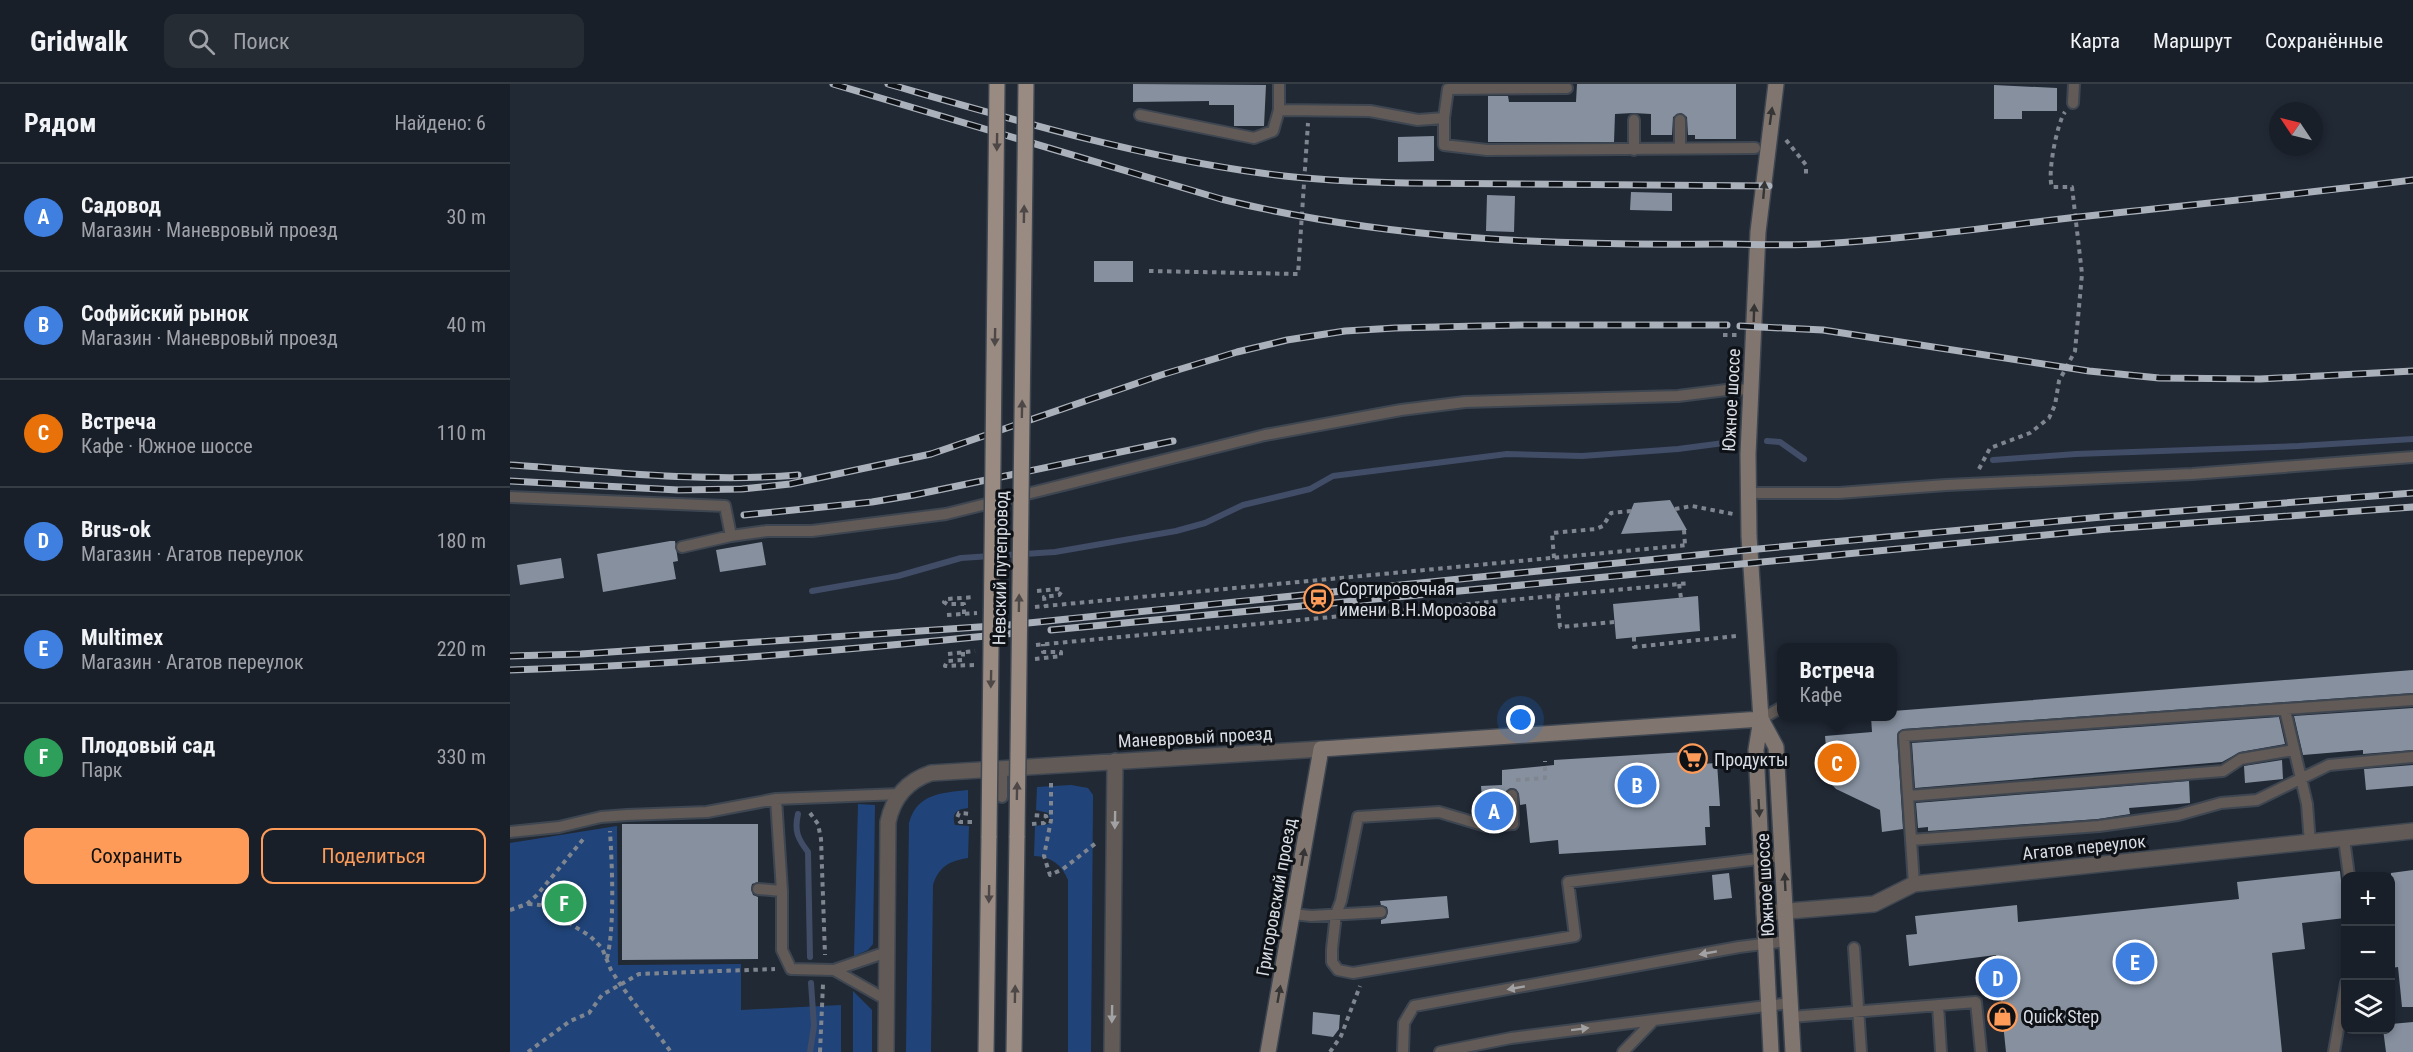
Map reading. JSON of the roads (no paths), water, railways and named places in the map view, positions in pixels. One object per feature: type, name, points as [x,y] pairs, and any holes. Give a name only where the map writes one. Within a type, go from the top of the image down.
[{"type":"main road","name":"Невский путепровод","points":[[986,1052],[997,84]]},
{"type":"main road","name":"Невский путепровод","points":[[1014,1052],[1026,84]]},
{"type":"street","name":"Южное шоссе","points":[[1771,1052],[1756,750],[1761,719],[1747,493],[1758,232],[1776,84]]},
{"type":"street","name":"Южное шоссе","points":[[1761,719],[1776,747],[1793,1052]]},
{"type":"street","name":"Маневровый проезд","points":[[886,1052],[888,822],[891,809],[900,794],[918,777],[931,773],[1002,768],[1761,719]]},
{"type":"street","name":"Григоровский проезд","points":[[1268,1052],[1322,749]]},
{"type":"street","points":[[1112,1052],[1115,761]]},
{"type":"street","name":"Агатов переулок","points":[[1764,913],[1874,904],[1914,884],[2413,831]]},
{"type":"lane","points":[[1140,115],[1254,138],[1274,131],[1279,110],[1279,84]]},
{"type":"lane","points":[[2073,103],[2074,84]]},
{"type":"lane","points":[[1567,88],[1448,89],[1444,118],[1444,145],[1487,150],[1755,148]]},
{"type":"lane","points":[[1279,110],[1370,111],[1418,120],[1444,118]]},
{"type":"lane","points":[[1634,120],[1634,150]]},
{"type":"lane","points":[[1680,120],[1680,149]]},
{"type":"lane","points":[[682,547],[767,531],[812,531],[946,514],[1266,435],[1401,410],[1465,402],[1678,396],[1734,389],[1752,390]]},
{"type":"lane","points":[[1747,493],[1839,493],[2192,474],[2413,457]]},
{"type":"lane","points":[[510,497],[725,506],[731,536]]},
{"type":"lane","points":[[1914,884],[1904,736],[2413,700]]},
{"type":"lane","points":[[1761,719],[1777,710]]},
{"type":"lane","points":[[2285,710],[2307,804],[2310,843]]},
{"type":"lane","points":[[1908,796],[2223,771],[2241,759],[2294,750]]},
{"type":"lane","points":[[1911,840],[2099,826],[2178,814],[2222,803],[2257,800],[2329,765],[2413,757]]},
{"type":"lane","points":[[1002,768],[1002,796]]},
{"type":"lane","points":[[510,832],[560,827],[601,818],[707,812],[776,799],[900,794]]},
{"type":"lane","points":[[1512,795],[1513,824],[1486,826],[1440,812],[1358,817],[1336,914],[1332,962],[1338,970],[1353,973],[1575,936],[1568,882],[1783,856]]},
{"type":"lane","points":[[776,799],[782,891],[782,950],[791,969],[829,970],[887,952]]},
{"type":"lane","points":[[2344,839],[2348,872]]},
{"type":"lane","points":[[758,890],[782,891]]},
{"type":"lane","points":[[1293,914],[1381,912]]},
{"type":"lane","points":[[1403,1052],[1404,1023],[1414,1006],[1787,941]]},
{"type":"lane","points":[[1854,948],[1861,1052]]},
{"type":"lane","points":[[829,970],[887,1000]]},
{"type":"lane","points":[[1440,1052],[1511,1038],[1769,1006],[1791,1010],[1858,1011],[1976,1002],[1981,1052]]},
{"type":"lane","points":[[1938,1005],[1941,1052]]},
{"type":"lane","points":[[2334,1052],[2341,1012]]},
{"type":"lane","points":[[1623,1052],[1654,1020]]},
{"type":"waterway","points":[[1993,460],[2076,454],[2299,446],[2413,439]]},
{"type":"waterway","points":[[1767,441],[1780,442],[1804,459]]},
{"type":"waterway","points":[[812,591],[898,576],[961,558],[1055,552],[1176,531],[1205,523],[1243,505],[1310,489],[1333,476],[1507,454],[1582,456],[1724,443]]},
{"type":"waterway","points":[[798,814],[796,825],[798,834],[808,852],[810,957]]},
{"type":"waterway","points":[[810,1052],[814,1026],[811,983]]},
{"type":"railway","points":[[833,84],[1221,199],[1344,223],[1468,237],[1531,241],[1782,245],[1852,242],[2413,180]]},
{"type":"railway","points":[[888,84],[1120,147],[1214,166],[1279,175],[1407,183],[1769,186]]},
{"type":"railway","points":[[510,481],[678,490],[742,489],[790,484],[931,454],[1161,375],[1237,352],[1287,340],[1345,331],[1521,325],[1727,325]]},
{"type":"railway","points":[[1740,326],[1823,330],[2089,371],[2159,378],[2260,379],[2413,371]]},
{"type":"railway","points":[[744,515],[872,502],[914,495],[1173,441]]},
{"type":"railway","points":[[510,465],[690,477],[798,475]]},
{"type":"railway","points":[[510,656],[581,654],[1008,625],[1736,551],[2102,517],[2413,493]]},
{"type":"railway","points":[[1051,630],[2108,529],[2413,507]]},
{"type":"railway","points":[[510,670],[763,656],[1016,633]]},
{"type":"place","name":"Сортировочная имени В.Н.Морозова","points":[[1318,598]]},
{"type":"place","name":"Продукты","points":[[1693,759]]},
{"type":"place","name":"Встреча","points":[[1837,763]]},
{"type":"place","name":"Софийский рынок","points":[[1637,785]]},
{"type":"place","name":"Садовод","points":[[1494,811]]},
{"type":"place","name":"Плодовый сад","points":[[564,903]]},
{"type":"place","name":"Multimex","points":[[2135,962]]},
{"type":"place","name":"Brus-ok","points":[[1998,978]]},
{"type":"place","name":"Quick Step","points":[[2002,1016]]}]
